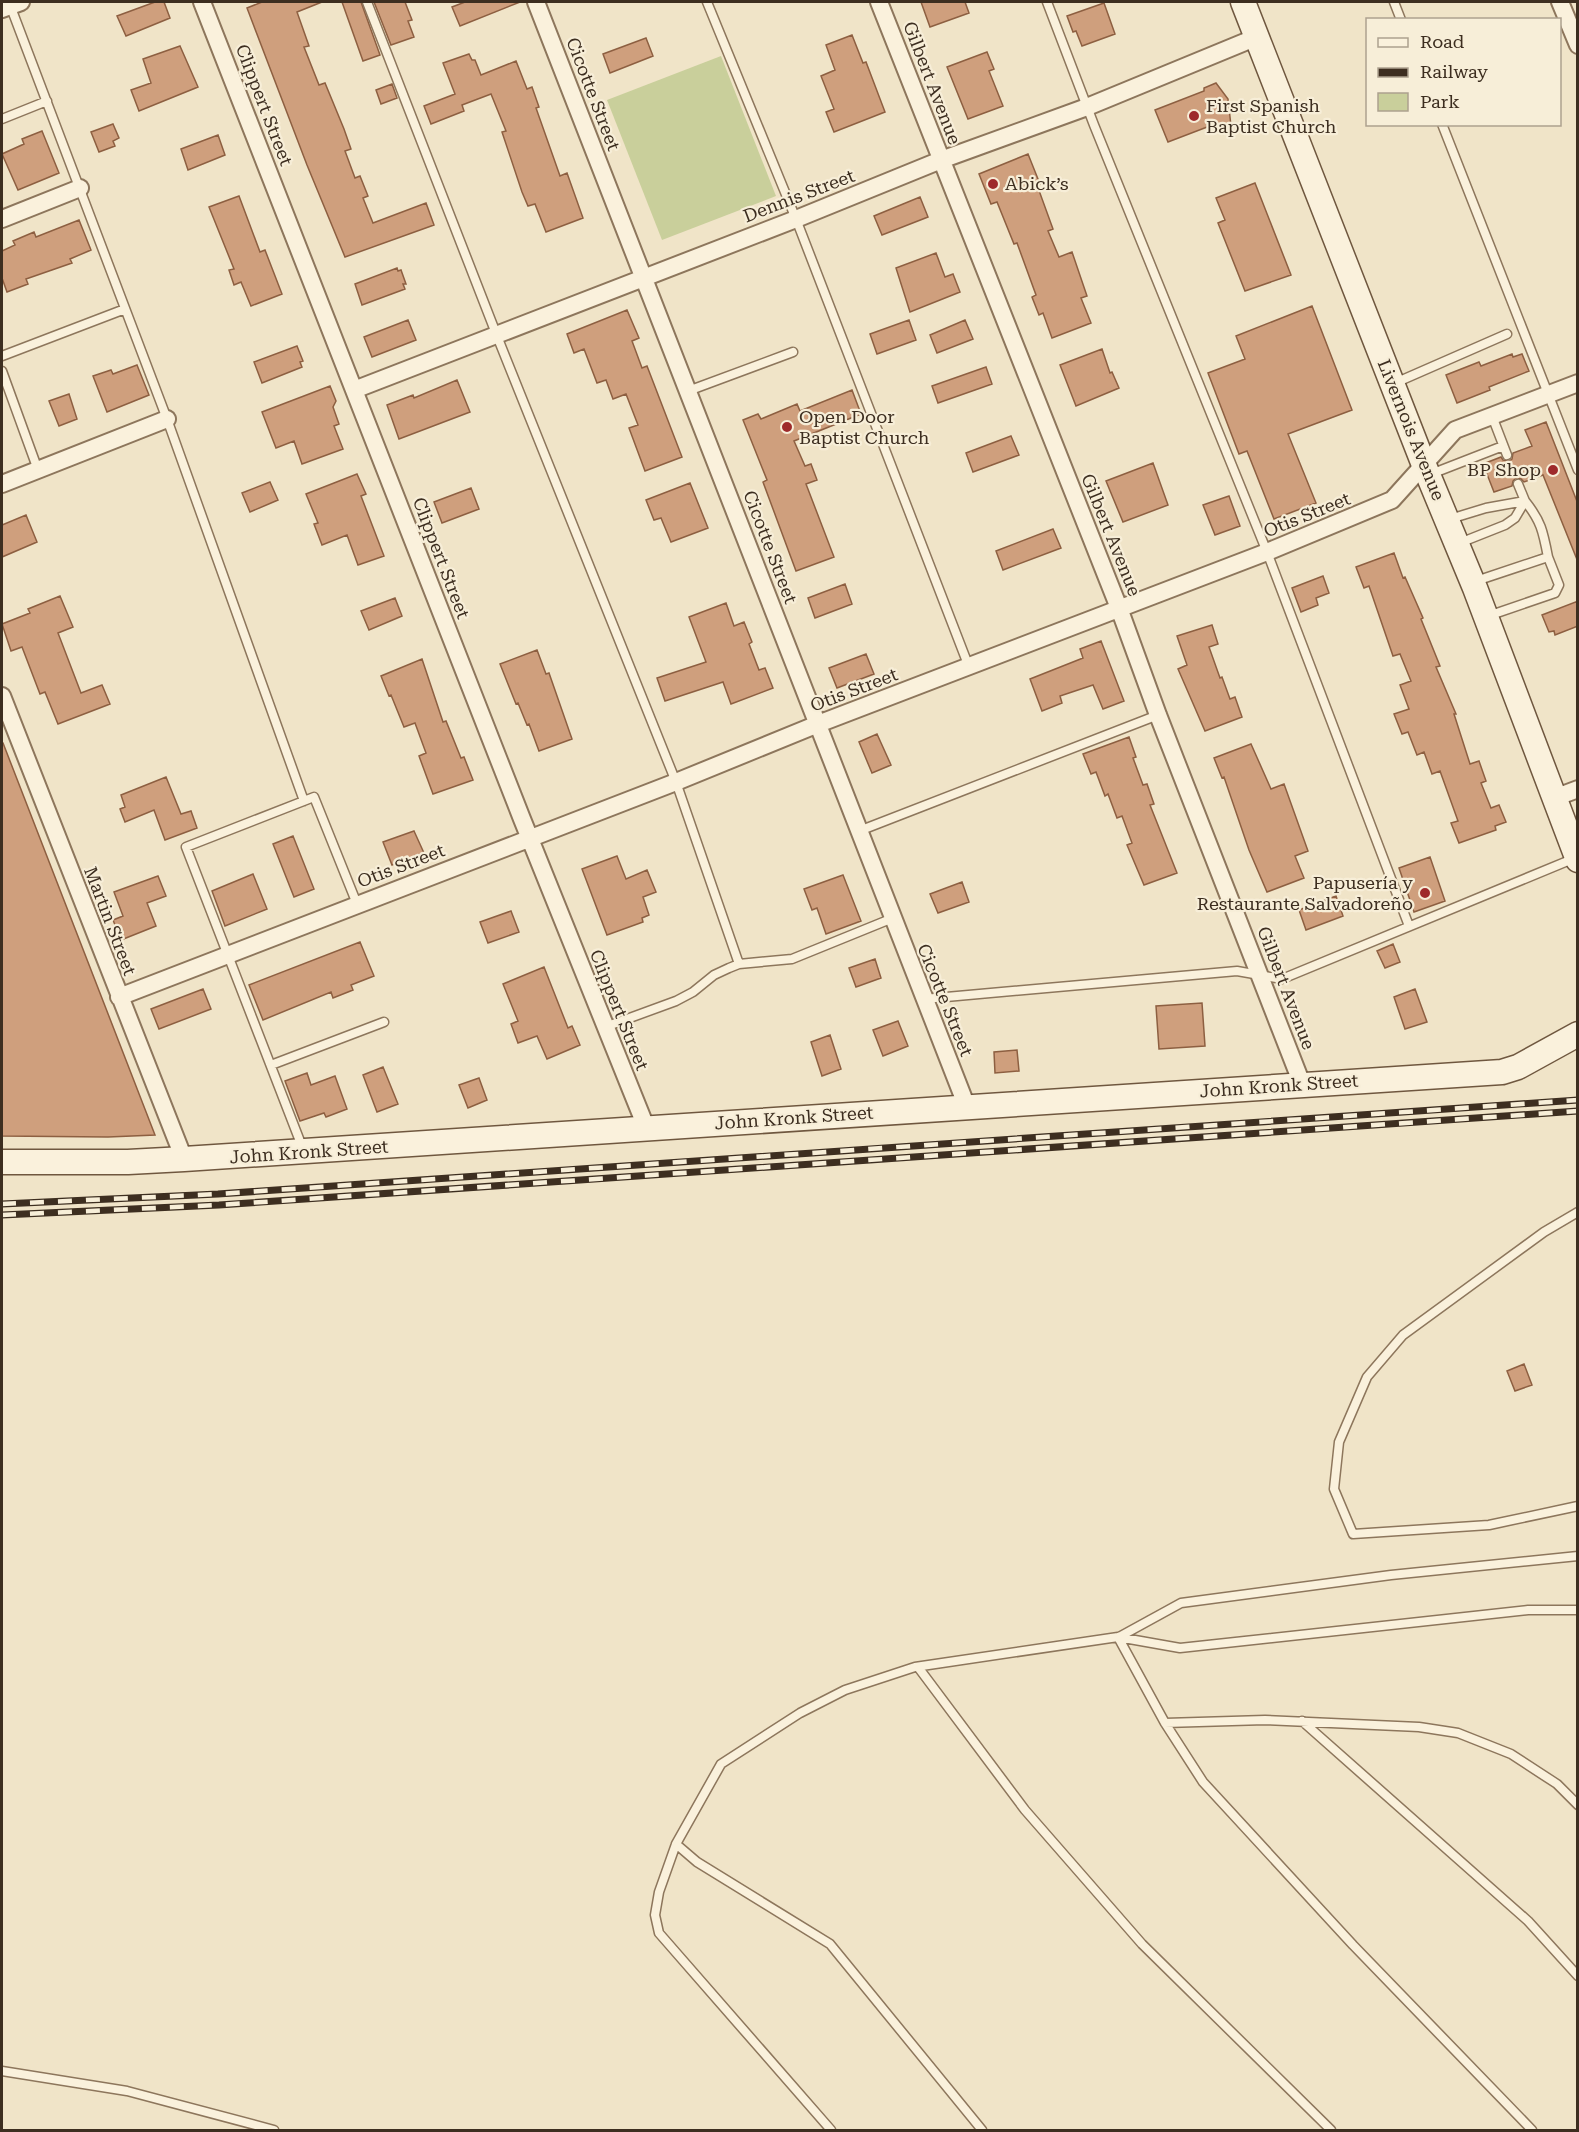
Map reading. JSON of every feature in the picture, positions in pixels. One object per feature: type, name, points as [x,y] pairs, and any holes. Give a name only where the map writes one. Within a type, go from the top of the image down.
[{"type":"street","name":"Clippert Street","points":[[202,2],[529,837],[646,1128]]},
{"type":"street","name":"Cicotte Street","points":[[536,2],[967,1107]]},
{"type":"street","name":"Gilbert Avenue","points":[[879,2],[1119,608],[1158,715],[1302,1084]]},
{"type":"street","name":"Livernois Avenue","points":[[1242,2],[1426,470],[1487,616],[1577,859]]},
{"type":"street","points":[[1560,2],[1578,45]]},
{"type":"street","name":"Dennis Street","points":[[354,390],[796,219],[941,160],[1087,107],[1257,37]]},
{"type":"street","points":[[2,219],[80,188]]},
{"type":"street","name":"Otis Street","points":[[119,997],[676,782],[818,724],[1267,552],[1392,500],[1426,470],[1455,430],[1578,382]]},
{"type":"street","points":[[2,484],[167,419]]},
{"type":"street","name":"Martin Street","points":[[2,696],[184,1160]]},
{"type":"street","points":[[1554,798],[1578,789]]},
{"type":"street","name":"John Kronk Street","points":[[2,1162],[184,1160],[1502,1072],[1518,1067],[1578,1034]]},
{"type":"lane","points":[[367,2],[497,336],[676,782],[739,964]]},
{"type":"lane","points":[[707,2],[796,219],[969,667]]},
{"type":"lane","points":[[1047,2],[1087,107],[1267,552],[1409,926]]},
{"type":"lane","points":[[1394,2],[1400,18]]},
{"type":"lane","points":[[10,4],[167,419],[304,801]]},
{"type":"lane","points":[[2,118],[47,101]]},
{"type":"lane","points":[[1443,126],[1578,470]]},
{"type":"lane","points":[[2,356],[125,309]]},
{"type":"lane","points":[[1392,384],[1507,334]]},
{"type":"lane","points":[[688,391],[793,352]]},
{"type":"lane","points":[[2,371],[38,470]]},
{"type":"lane","points":[[1426,470],[1505,451],[1492,416]]},
{"type":"lane","points":[[1487,616],[1555,593],[1559,585],[1548,556],[1544,533],[1538,518],[1525,501],[1518,484]]},
{"type":"lane","points":[[1447,520],[1486,508],[1525,501]]},
{"type":"lane","points":[[1457,544],[1505,525],[1515,518],[1525,501]]},
{"type":"lane","points":[[1473,582],[1548,556]]},
{"type":"lane","points":[[859,831],[1158,715]]},
{"type":"lane","points":[[304,1152],[186,847],[314,797],[357,904]]},
{"type":"lane","points":[[924,999],[1237,971],[1282,979],[1577,859]]},
{"type":"lane","points":[[605,1027],[676,1001],[693,992],[714,975],[739,964],[792,959],[893,918]]},
{"type":"lane","points":[[271,1065],[384,1022]]},
{"type":"lane","points":[[1578,1212],[1544,1232],[1403,1335],[1367,1377],[1339,1442],[1334,1489],[1353,1534],[1490,1525],[1578,1506]]},
{"type":"lane","points":[[1118,1637],[1181,1603],[1391,1575],[1578,1556]]},
{"type":"lane","points":[[831,2130],[659,1933],[655,1915],[659,1892],[676,1844],[721,1764],[800,1713],[845,1690],[918,1667],[1118,1637],[1180,1648],[1528,1610],[1578,1610]]},
{"type":"lane","points":[[1118,1637],[1165,1723],[1203,1782],[1353,1945],[1532,2130]]},
{"type":"lane","points":[[918,1667],[1026,1810],[1142,1944],[1331,2130]]},
{"type":"lane","points":[[1165,1723],[1302,1721],[1419,1727],[1458,1733],[1511,1754],[1557,1784],[1578,1805]]},
{"type":"lane","points":[[1302,1721],[1528,1921],[1578,1976]]},
{"type":"lane","points":[[676,1844],[697,1862],[830,1944],[982,2130]]},
{"type":"lane","points":[[2,2070],[128,2091],[274,2130]]},
{"type":"green space","points":[[721,56],[776,196],[662,240],[607,100]]},
{"type":"building","points":[[155,2],[164,2],[170,18],[126,36],[117,16]]},
{"type":"building","points":[[262,2],[322,2],[297,12],[309,46],[304,47],[319,85],[325,83],[344,129],[351,149],[345,151],[355,178],[360,176],[368,196],[363,198],[373,223],[426,203],[434,225],[345,257],[247,8]]},
{"type":"building","points":[[342,2],[361,2],[380,55],[363,61]]},
{"type":"building","points":[[374,2],[405,2],[412,20],[408,21],[414,37],[391,45]]},
{"type":"building","points":[[465,2],[520,2],[460,26],[452,7]]},
{"type":"building","points":[[921,2],[965,2],[969,13],[930,27]]},
{"type":"building","points":[[1104,3],[1115,34],[1082,46],[1067,16]]},
{"type":"building","points":[[852,35],[863,63],[866,62],[885,112],[834,132],[826,112],[834,109],[821,76],[835,70],[826,45]]},
{"type":"building","points":[[646,38],[653,56],[610,73],[603,54]]},
{"type":"building","points":[[180,46],[198,87],[139,111],[131,90],[151,83],[143,59]]},
{"type":"building","points":[[987,52],[994,69],[989,71],[1003,106],[968,119],[947,67]]},
{"type":"building","points":[[469,54],[472,60],[475,60],[481,75],[516,61],[527,89],[532,87],[539,107],[536,108],[560,176],[567,173],[583,218],[546,232],[535,204],[528,206],[522,192],[502,132],[506,131],[491,94],[462,105],[464,111],[431,124],[424,106],[455,94],[443,63]]},
{"type":"building","name":"First Spanish Baptist Church","points":[[1216,83],[1228,99],[1231,126],[1218,131],[1215,124],[1168,142],[1155,110],[1204,91],[1204,88]]},
{"type":"building","points":[[392,84],[397,98],[381,104],[376,90]]},
{"type":"building","points":[[113,124],[119,138],[113,141],[115,146],[99,152],[91,132]]},
{"type":"building","points":[[42,131],[59,173],[18,190],[2,154],[24,144],[22,139]]},
{"type":"building","points":[[218,135],[225,155],[188,170],[181,149]]},
{"type":"building","points":[[1028,154],[1040,184],[1037,185],[1053,229],[1048,231],[1059,257],[1072,252],[1087,296],[1081,298],[1091,323],[1052,338],[1043,313],[1039,315],[1032,297],[1036,295],[1017,243],[1014,244],[997,202],[991,204],[979,174]]},
{"type":"building","points":[[1255,183],[1291,275],[1245,291],[1218,223],[1225,220],[1216,198]]},
{"type":"building","points":[[239,196],[260,252],[265,250],[282,294],[251,306],[241,282],[234,285],[229,270],[234,269],[209,207]]},
{"type":"building","points":[[920,197],[928,217],[882,235],[874,216]]},
{"type":"building","points":[[79,220],[91,250],[70,259],[72,263],[26,279],[28,284],[7,292],[2,278],[2,251],[15,245],[13,241],[34,232],[36,237]]},
{"type":"building","points":[[936,253],[945,277],[953,274],[960,292],[910,312],[896,268]]},
{"type":"building","points":[[397,268],[398,271],[401,270],[406,284],[403,284],[405,289],[362,305],[355,284]]},
{"type":"building","points":[[1312,306],[1352,410],[1288,434],[1316,503],[1274,519],[1247,451],[1239,454],[1208,373],[1245,359],[1236,336]]},
{"type":"building","points":[[627,310],[639,338],[632,341],[642,368],[647,366],[682,457],[645,471],[629,428],[638,425],[626,394],[613,399],[606,380],[597,383],[584,349],[574,353],[567,334]]},
{"type":"building","points":[[408,320],[416,340],[372,357],[364,337]]},
{"type":"building","points":[[909,320],[916,340],[877,354],[870,334]]},
{"type":"building","points":[[965,320],[973,339],[937,353],[930,335]]},
{"type":"building","points":[[297,346],[303,361],[300,362],[302,367],[262,383],[254,362]]},
{"type":"building","points":[[1102,349],[1110,373],[1112,372],[1119,388],[1076,406],[1060,365]]},
{"type":"building","points":[[1512,354],[1513,357],[1522,354],[1529,371],[1457,403],[1446,375],[1479,362],[1481,366]]},
{"type":"building","points":[[137,365],[149,395],[107,412],[93,376],[111,370],[113,374]]},
{"type":"building","points":[[986,367],[992,384],[938,403],[932,386]]},
{"type":"building","points":[[457,380],[470,412],[399,439],[387,405],[413,395],[414,398]]},
{"type":"building","points":[[330,386],[336,401],[333,407],[339,424],[334,426],[343,449],[302,464],[294,441],[276,448],[262,412]]},
{"type":"building","points":[[852,390],[861,414],[794,441],[805,466],[811,464],[817,480],[806,484],[834,557],[796,571],[763,482],[767,480],[743,420],[758,414],[761,419],[797,404],[800,411]]},
{"type":"building","points":[[69,394],[77,419],[59,426],[49,401]]},
{"type":"building","points":[[1546,422],[1578,504],[1578,562],[1543,475],[1524,482],[1516,478],[1512,486],[1494,492],[1483,464],[1501,457],[1509,461],[1513,453],[1532,446],[1525,430]]},
{"type":"building","points":[[1011,436],[1019,455],[973,472],[966,453]]},
{"type":"building","points":[[1153,463],[1168,505],[1123,522],[1106,481]]},
{"type":"building","points":[[357,474],[366,494],[361,496],[384,556],[358,565],[347,535],[322,545],[314,524],[318,523],[306,494]]},
{"type":"building","points":[[270,482],[278,500],[250,512],[242,493]]},
{"type":"building","points":[[690,483],[708,528],[671,542],[661,518],[654,520],[646,500]]},
{"type":"building","points":[[471,488],[479,509],[442,523],[434,502]]},
{"type":"building","points":[[1229,496],[1240,526],[1215,535],[1203,505]]},
{"type":"building","points":[[26,515],[37,542],[2,557],[2,525]]},
{"type":"building","points":[[1053,529],[1061,548],[1003,570],[996,551]]},
{"type":"building","points":[[1394,553],[1403,578],[1405,577],[1423,618],[1421,619],[1440,666],[1436,667],[1456,714],[1454,714],[1470,764],[1479,761],[1486,781],[1481,783],[1491,808],[1499,805],[1506,822],[1495,826],[1496,830],[1459,843],[1451,823],[1458,821],[1440,771],[1432,774],[1424,752],[1417,755],[1408,732],[1402,734],[1394,714],[1409,709],[1400,685],[1411,681],[1400,654],[1393,656],[1369,586],[1364,588],[1356,567]]},
{"type":"building","points":[[1323,576],[1329,593],[1316,598],[1318,605],[1301,612],[1292,588]]},
{"type":"building","points":[[845,584],[852,604],[815,618],[808,598]]},
{"type":"building","points":[[60,596],[73,627],[58,633],[81,693],[102,685],[110,704],[58,724],[45,692],[40,694],[22,647],[11,651],[2,624],[30,613],[28,609]]},
{"type":"building","points":[[395,598],[402,616],[369,630],[361,611]]},
{"type":"building","points":[[1578,601],[1578,626],[1555,635],[1554,631],[1549,632],[1542,615]]},
{"type":"building","points":[[726,603],[734,626],[744,622],[759,670],[765,668],[773,688],[731,704],[723,682],[665,701],[657,678],[706,662],[689,617]]},
{"type":"building","points":[[1212,625],[1218,644],[1209,647],[1220,678],[1222,677],[1230,699],[1235,697],[1242,717],[1205,731],[1178,669],[1187,665],[1177,636]]},
{"type":"building","points":[[1101,641],[1124,701],[1103,709],[1093,685],[1060,696],[1062,703],[1042,711],[1030,679],[1083,658],[1080,649]]},
{"type":"building","points":[[537,650],[546,674],[549,673],[572,739],[539,751],[529,724],[527,725],[518,703],[516,704],[500,664]]},
{"type":"building","points":[[866,654],[874,674],[837,688],[829,668]]},
{"type":"building","points":[[422,659],[443,722],[446,721],[473,780],[433,794],[419,756],[426,753],[415,723],[404,727],[381,676]]},
{"type":"building","points":[[877,734],[891,765],[872,773],[859,742]]},
{"type":"building","points":[[1129,737],[1136,757],[1133,758],[1143,785],[1147,784],[1154,804],[1150,805],[1177,873],[1144,885],[1127,845],[1132,843],[1122,816],[1117,818],[1108,794],[1105,796],[1096,772],[1091,774],[1083,754]]},
{"type":"building","points":[[3,743],[155,1135],[2,1136]]},
{"type":"building","points":[[1251,744],[1271,789],[1284,784],[1308,851],[1295,856],[1304,878],[1267,892],[1249,850],[1224,777],[1222,778],[1214,758]]},
{"type":"building","points":[[166,777],[181,814],[191,811],[197,828],[165,840],[154,810],[125,822],[120,809],[125,807],[121,795]]},
{"type":"building","points":[[414,831],[424,853],[392,865],[383,842]]},
{"type":"building","points":[[293,836],[314,889],[294,897],[273,844]]},
{"type":"building","points":[[617,856],[626,879],[647,870],[656,892],[643,897],[649,915],[642,918],[643,922],[607,935],[582,869]]},
{"type":"building","points":[[1430,857],[1445,901],[1414,912],[1399,868]]},
{"type":"building","points":[[253,874],[267,909],[225,926],[212,891]]},
{"type":"building","points":[[843,875],[861,921],[826,934],[817,908],[812,910],[804,889]]},
{"type":"building","points":[[158,876],[166,896],[147,903],[156,926],[121,940],[113,920],[123,916],[114,892]]},
{"type":"building","points":[[962,882],[969,902],[938,913],[930,894]]},
{"type":"building","points":[[1336,896],[1343,916],[1306,930],[1299,910]]},
{"type":"building","points":[[511,911],[519,932],[488,943],[480,922]]},
{"type":"building","points":[[360,942],[374,976],[351,985],[353,990],[333,998],[331,992],[263,1020],[249,985]]},
{"type":"building","points":[[1393,944],[1400,962],[1385,968],[1377,951]]},
{"type":"building","points":[[875,959],[881,978],[856,987],[849,968]]},
{"type":"building","points":[[544,967],[568,1028],[572,1026],[580,1045],[547,1059],[537,1036],[518,1043],[511,1024],[518,1021],[503,984]]},
{"type":"building","points":[[203,989],[211,1009],[159,1029],[151,1009]]},
{"type":"building","points":[[1415,989],[1427,1022],[1405,1029],[1394,997]]},
{"type":"building","points":[[1202,1003],[1205,1046],[1159,1049],[1156,1006]]},
{"type":"building","points":[[898,1021],[908,1046],[883,1056],[873,1030]]},
{"type":"building","points":[[830,1035],[841,1069],[822,1076],[811,1042]]},
{"type":"building","points":[[1017,1050],[1019,1071],[995,1073],[994,1052]]},
{"type":"building","points":[[383,1067],[398,1104],[377,1112],[363,1075]]},
{"type":"building","points":[[307,1073],[311,1085],[335,1076],[347,1109],[326,1117],[324,1113],[300,1121],[285,1081]]},
{"type":"building","points":[[479,1078],[487,1100],[468,1108],[459,1085]]},
{"type":"building","points":[[1524,1364],[1532,1385],[1515,1391],[1507,1371]]},
{"type":"railway","points":[[2,1204],[218,1194],[1578,1100]]},
{"type":"railway","points":[[2,1215],[219,1205],[1578,1111]]},
{"type":"place","name":"First Spanish Baptist Church","points":[[1194,116]]},
{"type":"place","name":"Abick’s","points":[[993,184]]},
{"type":"place","name":"Open Door Baptist Church","points":[[787,427]]},
{"type":"place","name":"BP Shop","points":[[1553,470]]},
{"type":"place","name":"Papusería y Restaurante Salvadoreño","points":[[1425,893]]}]
